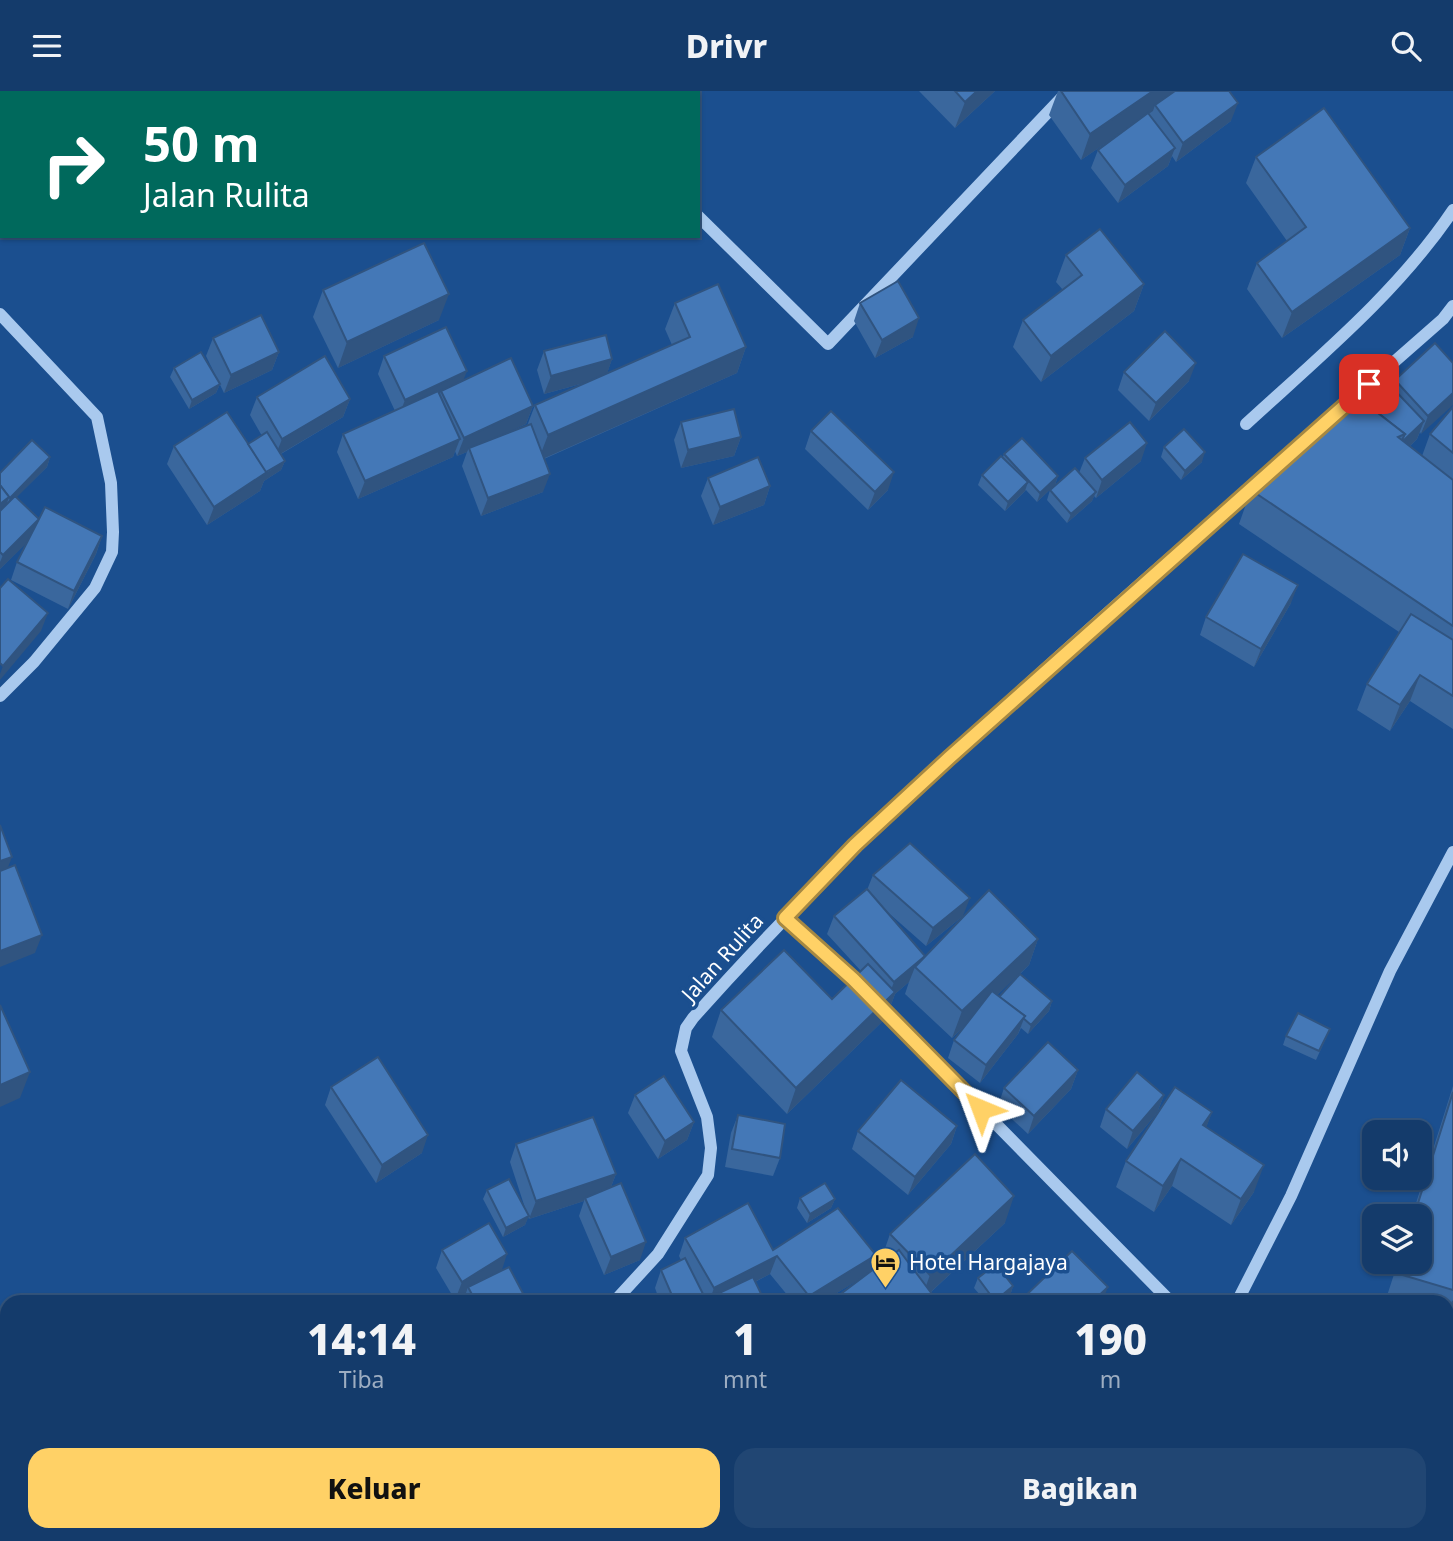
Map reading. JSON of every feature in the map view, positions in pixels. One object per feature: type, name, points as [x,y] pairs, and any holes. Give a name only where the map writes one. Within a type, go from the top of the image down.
[{"type":"street","points":[[700,218],[828,344],[1069,91]]},
{"type":"street","points":[[1246,424],[1358,321],[1429,246],[1453,210]]},
{"type":"street","points":[[1334,415],[1443,319],[1453,306]]},
{"type":"street","points":[[0,314],[97,417],[111,482],[113,532],[112,552],[94,588],[34,661],[0,695]]},
{"type":"street","name":"Jalan Rulita","points":[[620,1295],[658,1254],[708,1175],[711,1148],[707,1117],[681,1051],[686,1028],[855,845],[1304,441]]},
{"type":"street","points":[[1241,1295],[1291,1196],[1390,971],[1453,852]]},
{"type":"street","points":[[785,918],[853,979],[1164,1295]]},
{"type":"building","points":[[955,91],[977,91],[965,102]]},
{"type":"building","points":[[1061,91],[1153,91],[1090,134]]},
{"type":"building","points":[[1175,91],[1229,91],[1238,103],[1183,143],[1155,105]]},
{"type":"building","points":[[1324,108],[1410,228],[1292,312],[1257,263],[1306,227],[1256,157]]},
{"type":"building","points":[[1148,113],[1175,148],[1125,185],[1098,150]]},
{"type":"building","points":[[1100,229],[1144,284],[1051,356],[1023,320],[1082,275],[1066,255]]},
{"type":"building","points":[[424,243],[449,294],[347,342],[323,290]]},
{"type":"building","points":[[898,281],[919,318],[882,340],[860,303]]},
{"type":"building","points":[[718,284],[746,347],[548,435],[535,405],[690,337],[675,303]]},
{"type":"building","points":[[261,315],[279,352],[231,375],[213,338]]},
{"type":"building","points":[[446,327],[467,371],[405,400],[384,356]]},
{"type":"building","points":[[1165,331],[1196,363],[1156,403],[1124,372]]},
{"type":"building","points":[[606,335],[612,359],[551,376],[544,351]]},
{"type":"building","points":[[1435,343],[1453,363],[1453,393],[1428,416],[1395,380]]},
{"type":"building","points":[[201,352],[220,384],[192,400],[174,368]]},
{"type":"building","points":[[325,356],[350,399],[282,439],[257,397]]},
{"type":"building","points":[[511,358],[533,406],[464,438],[441,391]]},
{"type":"building","points":[[1386,381],[1424,421],[1403,441],[1405,434],[1364,402]]},
{"type":"building","points":[[438,391],[460,439],[365,481],[343,434]]},
{"type":"building","points":[[1352,393],[1405,434],[1398,437],[1453,480],[1453,626],[1251,490]]},
{"type":"building","points":[[1453,407],[1453,453],[1430,434]]},
{"type":"building","points":[[734,409],[741,437],[688,450],[681,422]]},
{"type":"building","points":[[831,411],[894,472],[875,492],[811,431]]},
{"type":"building","points":[[227,412],[267,472],[214,507],[174,446]]},
{"type":"building","points":[[1130,422],[1147,443],[1102,480],[1085,458]]},
{"type":"building","points":[[531,424],[550,474],[488,498],[469,448]]},
{"type":"building","points":[[1184,429],[1205,452],[1185,471],[1164,447]]},
{"type":"building","points":[[267,432],[285,461],[266,472],[248,444]]},
{"type":"building","points":[[1022,438],[1058,476],[1040,493],[1004,454]]},
{"type":"building","points":[[32,440],[50,457],[10,498],[0,485],[0,473]]},
{"type":"building","points":[[1001,456],[1028,482],[1008,502],[982,475]]},
{"type":"building","points":[[758,457],[770,486],[720,507],[708,478]]},
{"type":"building","points":[[1075,468],[1096,492],[1071,514],[1050,490]]},
{"type":"building","points":[[0,485],[9,497],[0,504]]},
{"type":"building","points":[[15,496],[39,519],[3,555],[0,552],[0,511]]},
{"type":"building","points":[[45,507],[102,536],[74,591],[17,562]]},
{"type":"building","points":[[1243,554],[1298,585],[1261,649],[1206,617]]},
{"type":"building","points":[[8,579],[48,613],[3,666],[0,663],[0,588]]},
{"type":"building","points":[[1411,614],[1453,640],[1453,696],[1420,675],[1400,705],[1367,684]]},
{"type":"building","points":[[0,825],[12,857],[0,861]]},
{"type":"building","points":[[910,843],[970,898],[933,928],[873,875]]},
{"type":"building","points":[[15,865],[42,935],[0,951],[0,871]]},
{"type":"building","points":[[867,889],[925,956],[894,982],[834,916]]},
{"type":"building","points":[[989,890],[1038,939],[962,1011],[915,967]]},
{"type":"building","points":[[784,950],[832,999],[868,964],[895,992],[796,1088],[721,1010]]},
{"type":"building","points":[[1020,974],[1052,1001],[1031,1025],[1023,1018],[1025,1016],[999,997]]},
{"type":"building","points":[[992,991],[1025,1016],[986,1065],[954,1040]]},
{"type":"building","points":[[0,1005],[30,1072],[0,1085]]},
{"type":"building","points":[[1298,1013],[1330,1029],[1319,1051],[1286,1036]]},
{"type":"building","points":[[1048,1042],[1078,1070],[1034,1116],[1004,1088]]},
{"type":"building","points":[[378,1057],[428,1135],[382,1165],[331,1087]]},
{"type":"building","points":[[1137,1072],[1164,1095],[1133,1131],[1106,1109]]},
{"type":"building","points":[[664,1076],[694,1122],[665,1141],[635,1095]]},
{"type":"building","points":[[901,1080],[957,1126],[915,1177],[858,1131]]},
{"type":"building","points":[[1175,1087],[1212,1112],[1203,1125],[1264,1165],[1241,1199],[1181,1159],[1163,1186],[1126,1161]]},
{"type":"building","points":[[1453,1092],[1453,1290],[1399,1274],[1432,1274],[1432,1204],[1418,1204],[1422,1190],[1432,1190],[1432,1159]]},
{"type":"building","points":[[738,1115],[785,1124],[780,1158],[732,1149]]},
{"type":"building","points":[[593,1117],[616,1174],[536,1201],[516,1144]]},
{"type":"building","points":[[975,1154],[1014,1196],[930,1275],[890,1234]]},
{"type":"building","points":[[509,1179],[529,1216],[506,1228],[487,1190]]},
{"type":"building","points":[[621,1183],[646,1242],[611,1257],[585,1198]]},
{"type":"building","points":[[825,1183],[835,1199],[810,1214],[800,1198]]},
{"type":"building","points":[[748,1203],[773,1250],[838,1208],[876,1255],[811,1295],[777,1256],[714,1288],[685,1238]]},
{"type":"building","points":[[489,1223],[507,1254],[462,1282],[442,1250]]},
{"type":"building","points":[[899,1250],[933,1295],[839,1295]]},
{"type":"building","points":[[1072,1251],[1108,1287],[1099,1295],[1026,1295]]},
{"type":"building","points":[[685,1258],[704,1295],[672,1295],[661,1270]]},
{"type":"building","points":[[996,1264],[1013,1286],[1002,1295],[991,1295],[978,1278]]},
{"type":"building","points":[[509,1267],[524,1295],[472,1295],[468,1287]]},
{"type":"building","points":[[753,1277],[762,1295],[718,1295]]},
{"type":"place","name":"Hotel Hargajaya","points":[[886,1289]]},
{"type":"route","points":[[981,1109],[853,979],[785,918],[855,845],[949,758],[1180,549],[1369,384]]}]
